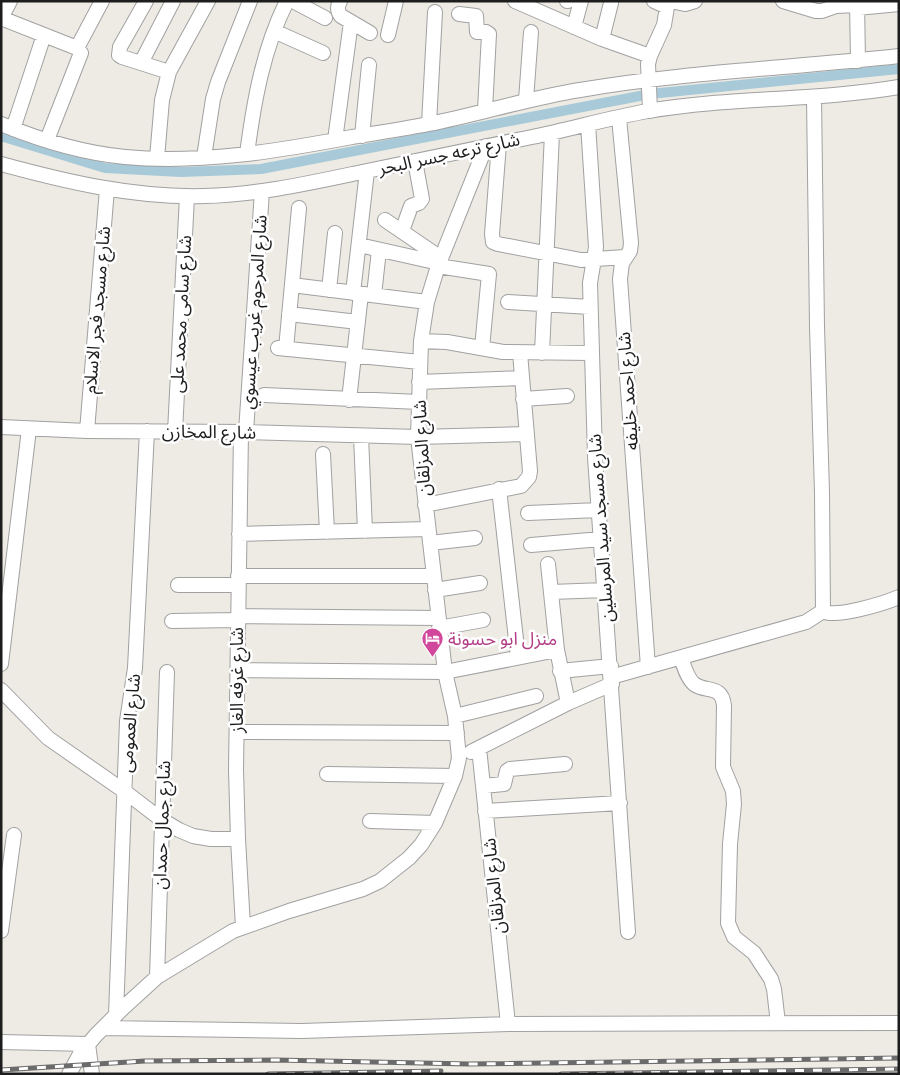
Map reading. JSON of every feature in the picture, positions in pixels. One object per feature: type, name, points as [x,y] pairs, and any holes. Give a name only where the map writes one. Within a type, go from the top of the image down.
[{"type":"street","points":[[10,1],[1,18],[78,49]]},
{"type":"street","points":[[47,140],[81,57],[78,49],[102,1]]},
{"type":"street","points":[[146,1],[119,54],[122,57],[169,72]]},
{"type":"street","points":[[141,63],[173,1]]},
{"type":"street","points":[[157,158],[162,100],[169,72],[208,1]]},
{"type":"street","points":[[204,157],[213,99],[218,82],[250,1]]},
{"type":"street","points":[[247,154],[258,87],[274,31],[287,1]]},
{"type":"street","points":[[293,1],[325,18]]},
{"type":"street","points":[[340,1],[338,12],[370,33]]},
{"type":"street","points":[[388,35],[396,1]]},
{"type":"street","points":[[515,1],[602,39],[650,56]]},
{"type":"street","points":[[574,27],[581,1]]},
{"type":"street","points":[[654,1],[685,4],[695,1]]},
{"type":"street","points":[[783,1],[816,10],[836,6],[899,4]]},
{"type":"street","points":[[602,39],[611,3]]},
{"type":"street","points":[[650,108],[647,72],[650,56],[664,25],[668,3]]},
{"type":"street","points":[[857,5],[858,60]]},
{"type":"street","points":[[429,124],[435,12]]},
{"type":"street","points":[[459,14],[476,16],[477,32],[489,34],[485,110]]},
{"type":"street","points":[[336,140],[352,22]]},
{"type":"street","points":[[274,31],[323,54]]},
{"type":"street","points":[[526,100],[531,32]]},
{"type":"street","points":[[7,127],[44,36]]},
{"type":"street","name":"شارع ترعه جسر البحر","points":[[7,127],[47,140],[104,154],[157,158],[247,154],[429,124],[526,100],[580,90],[899,56]]},
{"type":"street","points":[[362,136],[369,65]]},
{"type":"street","name":"شارع ترعه جسر البحر","points":[[1,164],[60,180],[107,189],[187,196],[240,194],[288,187],[552,133],[619,118],[650,108],[814,97],[899,87]]},
{"type":"street","points":[[814,97],[816,327],[822,492],[823,611]]},
{"type":"street","name":"شارع احمد خليفه","points":[[619,118],[631,244],[630,251],[622,263],[620,279],[648,667]]},
{"type":"street","name":"شارع مسجد سيد المرسلين","points":[[588,124],[596,247],[595,260],[590,274],[591,353],[599,510],[628,932]]},
{"type":"street","points":[[542,353],[552,133]]},
{"type":"street","points":[[493,145],[493,242],[546,252],[563,258],[595,260],[625,257]]},
{"type":"street","name":"شارع المزلقان","points":[[69,1074],[80,1054],[102,1028],[157,977],[220,938],[243,927],[363,889],[380,881],[409,858],[421,845],[435,823],[455,776],[459,758],[455,716],[445,672],[418,437],[421,341],[427,302],[440,262],[493,145]]},
{"type":"street","points":[[402,231],[411,206],[419,203],[422,199],[415,161]]},
{"type":"street","points":[[363,294],[359,246],[367,171]]},
{"type":"street","name":"شارع مسجد فجر الاسلام","points":[[87,431],[107,189]]},
{"type":"street","name":"شارع المرحوم غريب عيسوي","points":[[243,432],[262,191]]},
{"type":"street","name":"شارع سامى محمد على","points":[[175,432],[187,196]]},
{"type":"street","points":[[299,208],[289,314],[282,349],[420,362]]},
{"type":"street","points":[[385,220],[402,231],[440,262]]},
{"type":"street","points":[[329,290],[335,233]]},
{"type":"street","points":[[359,246],[489,274],[482,348]]},
{"type":"street","points":[[349,400],[363,294],[379,250]]},
{"type":"street","points":[[292,285],[427,302]]},
{"type":"street","points":[[508,302],[590,307]]},
{"type":"street","points":[[289,314],[358,322]]},
{"type":"street","points":[[421,341],[448,342],[503,352],[591,353]]},
{"type":"street","points":[[425,505],[521,486],[529,478],[530,471],[520,353]]},
{"type":"street","points":[[419,382],[522,378]]},
{"type":"street","points":[[264,395],[419,402]]},
{"type":"street","points":[[523,399],[567,396]]},
{"type":"street","name":"شارع المخازن","points":[[1,427],[87,431],[243,432],[418,437],[526,434]]},
{"type":"street","points":[[1,664],[5,597],[29,429]]},
{"type":"street","name":"شارع العمومى","points":[[116,1015],[127,720],[135,662],[148,431]]},
{"type":"street","name":"شارع غرفه الغاز","points":[[243,432],[237,618],[238,839],[243,927]]},
{"type":"street","points":[[361,436],[365,531]]},
{"type":"street","points":[[323,454],[327,532]]},
{"type":"street","points":[[499,490],[518,657]]},
{"type":"street","points":[[528,513],[599,510]]},
{"type":"street","points":[[239,534],[365,531],[475,538]]},
{"type":"street","points":[[531,545],[601,539]]},
{"type":"street","points":[[548,564],[560,671],[568,703]]},
{"type":"street","points":[[178,585],[238,580],[480,583]]},
{"type":"street","points":[[551,592],[605,590]]},
{"type":"street","points":[[823,611],[826,614],[836,614],[889,602],[899,597]]},
{"type":"street","points":[[459,758],[568,703],[611,676],[806,622],[823,611]]},
{"type":"street","points":[[172,621],[237,618],[439,623],[483,620]]},
{"type":"street","points":[[238,670],[445,672],[557,650]]},
{"type":"street","points":[[681,658],[693,683],[718,692],[724,702],[723,766],[734,798],[729,860],[728,923],[731,933],[754,953],[771,979],[778,1023]]},
{"type":"street","points":[[560,671],[611,676]]},
{"type":"street","name":"شارع جمال حمدان","points":[[157,977],[167,672]]},
{"type":"street","points":[[1,690],[48,738],[162,820],[193,836],[211,839],[238,839]]},
{"type":"street","points":[[455,716],[536,696]]},
{"type":"street","points":[[237,732],[457,733]]},
{"type":"street","name":"شارع المزلقان","points":[[478,748],[508,1024]]},
{"type":"street","points":[[483,786],[504,784],[507,770],[510,769],[565,764]]},
{"type":"street","points":[[327,774],[455,776]]},
{"type":"street","points":[[486,811],[620,803]]},
{"type":"street","points":[[370,821],[435,823]]},
{"type":"street","points":[[1,931],[14,836]]},
{"type":"street","points":[[102,1028],[302,1031],[508,1024],[899,1023]]},
{"type":"street","points":[[1,1042],[88,1044],[92,1074]]},
{"type":"waterway","points":[[1,136],[105,168],[181,172],[261,169],[650,94],[899,69]]},
{"type":"railway","points":[[1,1070],[145,1061],[276,1060],[469,1064],[899,1058]]},
{"type":"railway","points":[[561,1074],[899,1069]]},
{"type":"railway","points":[[268,1074],[441,1071]]},
{"type":"place","name":"منزل ابو حسونة","points":[[432,658]]}]
